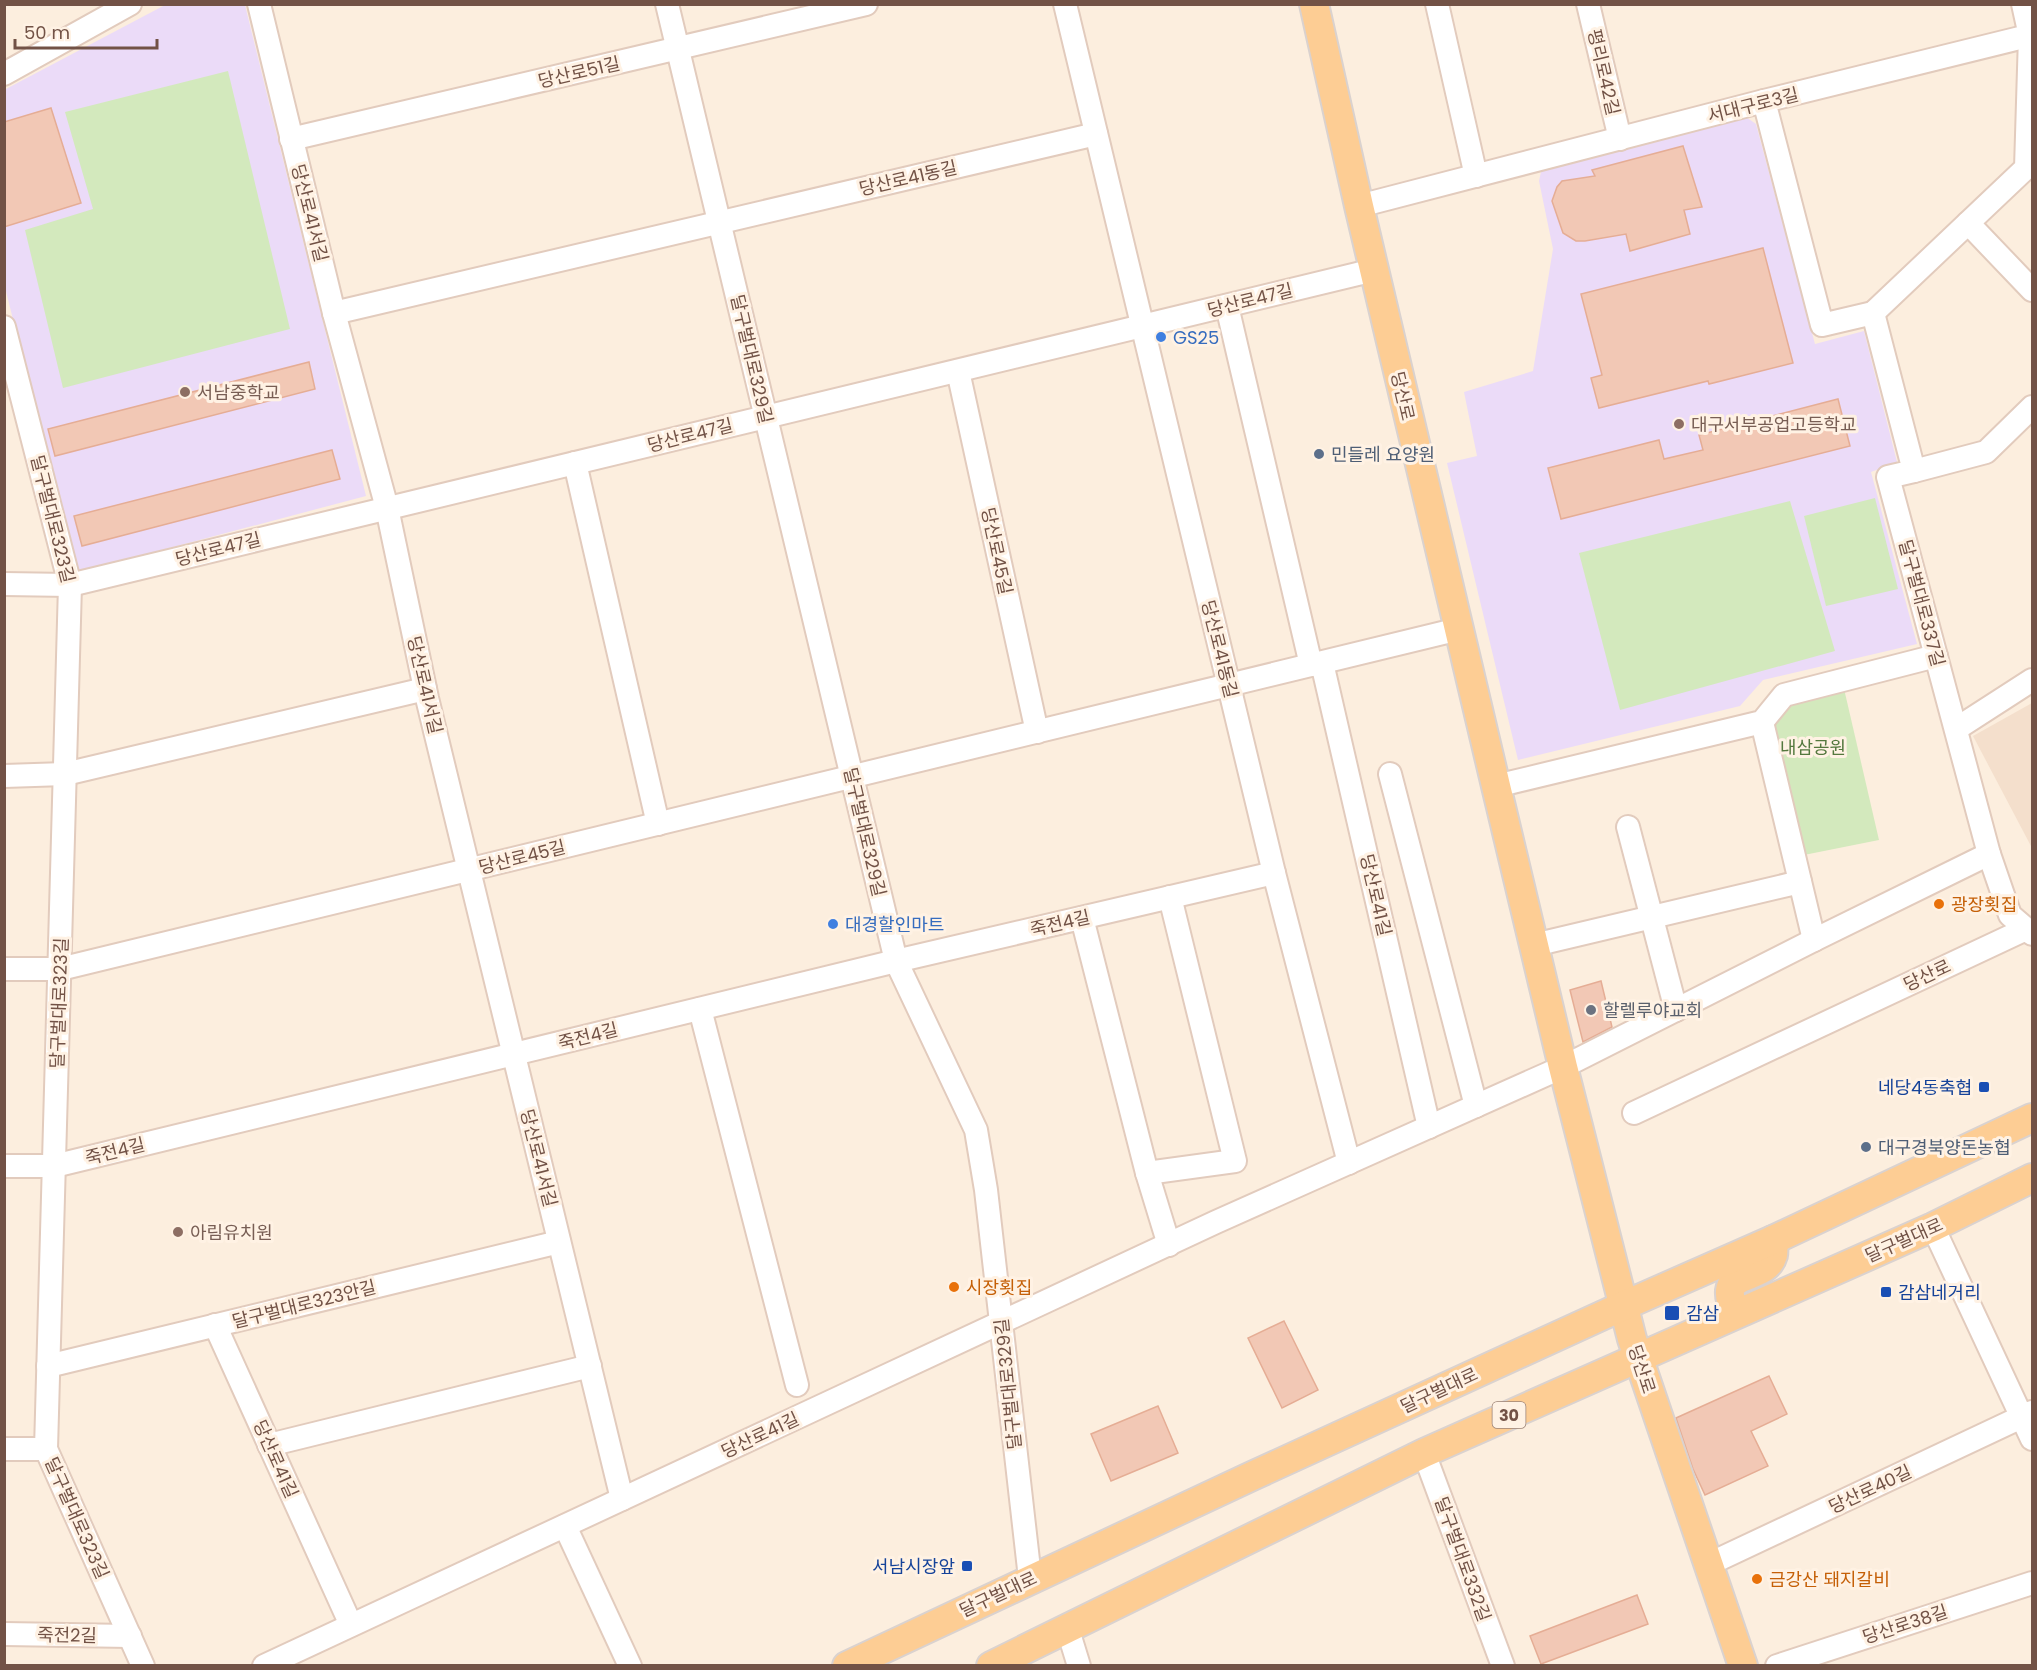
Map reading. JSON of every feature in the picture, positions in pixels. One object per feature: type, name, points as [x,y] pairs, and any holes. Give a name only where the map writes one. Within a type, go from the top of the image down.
[{"type":"main road","name":"당산로","points":[[1314,4],[1359,206],[1496,786],[1623,1306],[1707,1565],[1743,1665]]},
{"type":"main road","name":"달구벌대로","points":[[847,1665],[1030,1578],[1623,1306],[1773,1240],[2032,1118]]},
{"type":"main road","name":"달구벌대로","points":[[991,1665],[1068,1630],[1424,1453],[1933,1227],[2032,1178]]},
{"type":"main road","points":[[1736,1313],[1729,1299],[1730,1289],[1736,1280],[1766,1266],[1773,1256],[1773,1240]]},
{"type":"street","points":[[4,74],[130,4]]},
{"type":"street","name":"당산로41서길","points":[[259,4],[334,313],[387,508],[425,689],[622,1499]]},
{"type":"street","name":"달구벌대로329길","points":[[667,4],[896,961],[976,1130],[986,1190],[1030,1578]]},
{"type":"street","name":"당산로51길","points":[[291,139],[866,4]]},
{"type":"street","name":"당산로41동길","points":[[1065,4],[1274,873],[1348,1163]]},
{"type":"street","points":[[1437,4],[1476,176]]},
{"type":"street","name":"평리로42길","points":[[1588,4],[1620,139]]},
{"type":"street","points":[[1764,101],[1822,325],[1873,313],[2026,168],[2032,36],[2024,4]]},
{"type":"street","name":"서대구로3길","points":[[1359,206],[1764,101],[2032,36]]},
{"type":"street","name":"당산로41동길","points":[[719,222],[1096,134]]},
{"type":"street","points":[[334,313],[719,222]]},
{"type":"street","points":[[1968,223],[2032,290]]},
{"type":"street","name":"당산로47길","points":[[4,584],[70,585],[1374,270]]},
{"type":"street","points":[[1227,306],[1317,664]]},
{"type":"street","points":[[1873,313],[1914,471],[1986,453],[2032,407]]},
{"type":"street","name":"달구벌대로323길","points":[[4,327],[12,385],[70,585],[46,1449],[143,1665]]},
{"type":"street","name":"당산로45길","points":[[958,371],[1037,732]]},
{"type":"street","points":[[575,463],[658,824]]},
{"type":"street","name":"달구벌대로337길","points":[[1914,471],[1888,477],[1989,854],[2010,915],[2029,931]]},
{"type":"street","name":"당산로45길","points":[[4,969],[60,969],[1459,629]]},
{"type":"street","points":[[1496,786],[1762,722],[1784,695],[1936,656]]},
{"type":"street","name":"당산로41길","points":[[1317,664],[1430,1127]]},
{"type":"street","points":[[1956,729],[2032,680]]},
{"type":"street","points":[[4,776],[65,774],[425,689]]},
{"type":"street","points":[[1762,722],[1814,940]]},
{"type":"street","points":[[1390,774],[1476,1106]]},
{"type":"street","points":[[1628,827],[1676,1010]]},
{"type":"street","points":[[1563,1067],[1989,854]]},
{"type":"street","name":"죽전4길","points":[[4,1166],[54,1166],[896,961],[1274,873]]},
{"type":"street","points":[[1534,945],[1800,882]]},
{"type":"street","points":[[1147,1173],[1235,1161],[1170,897]]},
{"type":"street","points":[[1082,918],[1147,1173],[1169,1245]]},
{"type":"street","name":"당산로","points":[[1634,1113],[2029,931]]},
{"type":"street","name":"당산로41길","points":[[700,1009],[797,1385]]},
{"type":"street","name":"당산로41길","points":[[264,1665],[1216,1222],[1563,1067]]},
{"type":"street","points":[[1933,1227],[2027,1415],[2032,1439]]},
{"type":"street","name":"달구벌대로323안길","points":[[48,1366],[560,1242]]},
{"type":"street","name":"당산로41길","points":[[215,1325],[351,1625]]},
{"type":"street","points":[[269,1445],[590,1366]]},
{"type":"street","name":"당산로40길","points":[[1707,1565],[2027,1415]]},
{"type":"street","points":[[4,1449],[46,1449]]},
{"type":"street","name":"달구벌대로332길","points":[[1424,1453],[1503,1665]]},
{"type":"street","points":[[565,1526],[630,1665]]},
{"type":"street","name":"당산로38길","points":[[1777,1665],[2032,1583]]},
{"type":"street","points":[[1068,1630],[1079,1665]]},
{"type":"street","name":"죽전2길","points":[[4,1634],[129,1636]]},
{"type":"shaded area","name":"서남중학교","points":[[165,5],[245,5],[366,496],[75,573],[5,287],[4,90]]},
{"type":"shaded area","name":"대구서부공업고등학교","points":[[1746,117],[1756,124],[1815,344],[1864,331],[1897,462],[1871,472],[1917,644],[1763,680],[1740,706],[1518,760],[1447,463],[1477,456],[1464,392],[1533,371],[1553,249],[1539,181],[1542,167]]},
{"type":"shaded area","points":[[2032,703],[2032,848],[1973,736]]},
{"type":"green space","points":[[228,71],[290,329],[63,388],[25,230],[93,209],[65,112]]},
{"type":"green space","points":[[1875,498],[1898,589],[1826,606],[1804,516]]},
{"type":"green space","points":[[1790,501],[1835,651],[1620,710],[1579,553]]},
{"type":"green space","name":"내삼공원","points":[[1842,680],[1879,840],[1794,857],[1762,722],[1784,695]]},
{"type":"building","points":[[51,108],[81,203],[4,227],[4,122]]},
{"type":"building","points":[[1683,146],[1702,207],[1684,210],[1690,234],[1630,251],[1626,234],[1576,241],[1563,233],[1552,201],[1562,181],[1595,176],[1592,170]]},
{"type":"building","points":[[1763,248],[1793,363],[1599,408],[1591,378],[1602,375],[1581,294]]},
{"type":"building","points":[[309,362],[315,389],[55,456],[48,429]]},
{"type":"building","points":[[1838,399],[1850,446],[1561,519],[1548,468],[1659,440],[1664,459],[1703,450],[1699,435]]},
{"type":"building","points":[[332,450],[340,479],[82,546],[74,516]]},
{"type":"building","name":"할렐루야교회","points":[[1601,981],[1612,1027],[1583,1042],[1570,990]]},
{"type":"building","points":[[1284,1321],[1318,1390],[1282,1408],[1248,1338]]},
{"type":"building","points":[[1769,1376],[1787,1414],[1751,1431],[1768,1466],[1705,1495],[1693,1469],[1676,1418]]},
{"type":"building","points":[[1158,1406],[1178,1453],[1111,1481],[1091,1434]]},
{"type":"building","points":[[1637,1595],[1648,1624],[1541,1664],[1530,1636]]},
{"type":"place","name":"GS25","points":[[1161,337]]},
{"type":"place","name":"서남중학교","points":[[185,392]]},
{"type":"place","name":"대구서부공업고등학교","points":[[1679,424]]},
{"type":"place","name":"민들레 요양원","points":[[1319,454]]},
{"type":"place","name":"광장횟집","points":[[1939,904]]},
{"type":"place","name":"대경할인마트","points":[[833,924]]},
{"type":"place","name":"할렐루야교회","points":[[1591,1010]]},
{"type":"place","name":"네당4동축협","points":[[1984,1087]]},
{"type":"place","name":"대구경북양돈농협","points":[[1866,1147]]},
{"type":"place","name":"아림유치원","points":[[178,1232]]},
{"type":"place","name":"시장횟집","points":[[954,1287]]},
{"type":"place","name":"감삼네거리","points":[[1886,1292]]},
{"type":"place","name":"감삼","points":[[1672,1313]]},
{"type":"place","name":"서남시장앞","points":[[967,1566]]},
{"type":"place","name":"금강산 돼지갈비","points":[[1757,1579]]}]
